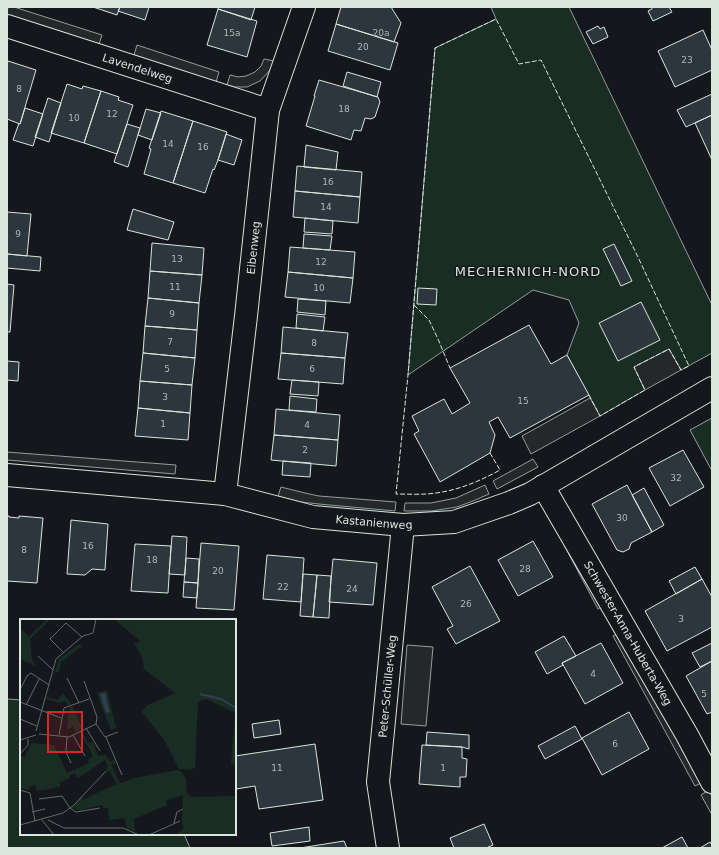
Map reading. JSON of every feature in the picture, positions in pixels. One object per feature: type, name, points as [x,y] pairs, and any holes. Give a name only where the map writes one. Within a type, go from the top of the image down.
[{"type":"street","name":"Eibenweg","points":[[225,494],[268,110],[304,7]]},
{"type":"street","name":"Lavendelweg","points":[[7,26],[268,110]]},
{"type":"street","name":"Kastanienweg","points":[[7,475],[225,494],[313,517],[403,524],[454,522],[530,494],[712,388]]},
{"type":"street","name":"Schwester-Anna-Huberta-Weg","points":[[543,486],[687,735],[712,782]]},
{"type":"street","name":"Peter-Schüller-Weg","points":[[388,848],[378,782],[403,524]]},
{"type":"green space","points":[[491,7],[569,7],[712,305],[712,353],[681,370],[669,349],[634,367],[645,390],[600,416],[567,355],[579,323],[569,300],[533,290],[408,375],[435,48],[496,19]]},
{"type":"green space","points":[[712,418],[712,471],[690,430]]},
{"type":"green space","points":[[7,699],[20,700],[20,835],[184,835],[190,848],[7,848]]},
{"type":"shaded area","points":[[8,7],[14,7],[102,35],[99,44],[7,15]]},
{"type":"shaded area","points":[[137,45],[219,72],[216,82],[134,55]]},
{"type":"shaded area","points":[[264,59],[274,61],[271,69],[260,81],[247,87],[227,85],[230,75],[238,77],[246,76],[255,72],[261,66]]},
{"type":"shaded area","points":[[669,349],[681,370],[645,390],[634,367]]},
{"type":"shaded area","points":[[590,398],[600,416],[531,454],[522,436]]},
{"type":"shaded area","points":[[7,452],[176,465],[175,474],[7,460]]},
{"type":"shaded area","points":[[533,459],[538,467],[497,489],[493,481]]},
{"type":"shaded area","points":[[485,485],[489,494],[457,507],[432,511],[404,511],[405,503],[431,503],[456,498]]},
{"type":"shaded area","points":[[281,487],[319,496],[396,502],[395,511],[301,502],[278,496]]},
{"type":"shaded area","points":[[572,541],[606,604],[598,609],[564,545]]},
{"type":"shaded area","points":[[621,632],[703,782],[695,786],[613,636]]},
{"type":"shaded area","points":[[407,645],[433,647],[426,726],[401,724]]},
{"type":"shaded area","points":[[709,790],[712,797],[712,815],[701,795]]},
{"type":"building","points":[[93,7],[120,7],[117,15]]},
{"type":"building","points":[[120,7],[149,7],[145,20],[118,11]]},
{"type":"building","points":[[218,7],[255,7],[251,20],[218,9]]},
{"type":"building","points":[[341,7],[391,7],[401,23],[394,42],[336,24]]},
{"type":"building","points":[[652,7],[669,7],[672,12],[653,21],[648,11],[652,9]]},
{"type":"building","points":[[218,9],[257,21],[247,57],[207,45]]},
{"type":"building","points":[[336,24],[398,43],[390,70],[328,51]]},
{"type":"building","points":[[598,26],[600,29],[604,27],[608,37],[593,44],[586,32]]},
{"type":"building","points":[[703,30],[712,50],[712,70],[675,87],[658,51]]},
{"type":"building","points":[[8,61],[36,70],[20,124],[7,119]]},
{"type":"building","points":[[347,72],[381,82],[377,97],[343,86]]},
{"type":"building","points":[[319,80],[378,97],[380,102],[375,117],[371,119],[365,118],[361,131],[354,130],[351,140],[306,126]]},
{"type":"building","points":[[67,84],[82,89],[83,86],[101,91],[84,143],[51,133]]},
{"type":"building","points":[[101,91],[119,97],[118,100],[133,105],[117,154],[84,143]]},
{"type":"building","points":[[712,94],[712,115],[686,127],[677,110]]},
{"type":"building","points":[[48,98],[61,103],[49,142],[35,137]]},
{"type":"building","points":[[25,108],[43,114],[33,146],[13,140]]},
{"type":"building","points":[[146,109],[161,113],[152,140],[138,135]]},
{"type":"building","points":[[161,111],[193,121],[173,183],[144,174],[151,149],[149,148]]},
{"type":"building","points":[[712,115],[712,160],[695,123]]},
{"type":"building","points":[[193,121],[227,132],[205,193],[173,183]]},
{"type":"building","points":[[127,124],[140,128],[128,167],[114,162]]},
{"type":"building","points":[[226,134],[242,140],[234,165],[218,160]]},
{"type":"building","points":[[306,145],[338,152],[336,170],[304,167]]},
{"type":"building","points":[[297,166],[362,172],[360,197],[295,191]]},
{"type":"building","points":[[295,191],[360,197],[358,223],[293,217]]},
{"type":"building","points":[[133,209],[174,222],[168,240],[127,230]]},
{"type":"building","points":[[7,212],[31,214],[27,256],[7,254]]},
{"type":"building","points":[[305,218],[333,221],[332,234],[304,232]]},
{"type":"building","points":[[304,234],[332,236],[330,250],[303,248]]},
{"type":"building","points":[[152,243],[204,248],[202,275],[150,271]]},
{"type":"building","points":[[614,244],[632,281],[621,286],[603,249]]},
{"type":"building","points":[[290,247],[355,252],[353,278],[288,272]]},
{"type":"building","points":[[7,254],[41,257],[40,271],[7,268]]},
{"type":"building","points":[[150,271],[202,275],[199,303],[148,298]]},
{"type":"building","points":[[288,272],[353,278],[350,303],[285,297]]},
{"type":"building","points":[[7,284],[14,285],[10,332],[7,332]]},
{"type":"building","points":[[418,288],[437,289],[436,305],[417,304]]},
{"type":"building","points":[[148,298],[199,303],[197,330],[145,326]]},
{"type":"building","points":[[298,299],[326,301],[325,315],[297,312]]},
{"type":"building","points":[[641,302],[660,340],[618,361],[599,323]]},
{"type":"building","points":[[297,314],[325,317],[323,331],[296,328]]},
{"type":"building","points":[[529,325],[551,364],[567,355],[589,395],[510,438],[498,417],[489,422],[495,435],[490,453],[440,482],[414,434],[419,431],[412,416],[444,399],[452,414],[470,403],[450,368]]},
{"type":"building","points":[[145,326],[197,330],[195,358],[143,353]]},
{"type":"building","points":[[283,327],[348,333],[345,358],[281,353]]},
{"type":"building","points":[[143,353],[195,358],[192,385],[140,381]]},
{"type":"building","points":[[281,353],[345,358],[343,384],[278,379]]},
{"type":"building","points":[[7,361],[19,362],[18,381],[7,380]]},
{"type":"building","points":[[292,380],[319,382],[318,396],[290,394]]},
{"type":"building","points":[[140,381],[192,385],[190,413],[138,408]]},
{"type":"building","points":[[290,396],[317,399],[316,412],[289,410]]},
{"type":"building","points":[[138,408],[190,413],[188,440],[135,436]]},
{"type":"building","points":[[276,409],[340,415],[338,440],[274,435]]},
{"type":"building","points":[[274,435],[338,440],[336,466],[271,460]]},
{"type":"building","points":[[683,450],[704,487],[670,506],[649,468]]},
{"type":"building","points":[[283,461],[311,463],[310,477],[282,475]]},
{"type":"building","points":[[627,485],[652,532],[631,543],[629,549],[623,552],[617,550],[592,504]]},
{"type":"building","points":[[644,488],[664,525],[652,532],[632,495]]},
{"type":"building","points":[[7,516],[19,518],[19,516],[43,518],[37,583],[7,581]]},
{"type":"building","points":[[71,520],[108,524],[105,570],[92,569],[85,575],[67,574]]},
{"type":"building","points":[[172,536],[187,537],[185,575],[169,574]]},
{"type":"building","points":[[533,541],[553,577],[518,596],[498,560]]},
{"type":"building","points":[[201,543],[239,546],[234,610],[196,608]]},
{"type":"building","points":[[135,544],[171,546],[168,593],[131,591]]},
{"type":"building","points":[[267,555],[304,558],[301,602],[263,599]]},
{"type":"building","points":[[186,558],[199,559],[198,583],[184,582]]},
{"type":"building","points":[[333,559],[377,563],[373,605],[329,602]]},
{"type":"building","points":[[470,566],[500,621],[456,644],[447,629],[453,626],[432,587]]},
{"type":"building","points":[[695,567],[702,579],[676,594],[669,581]]},
{"type":"building","points":[[303,574],[317,575],[313,617],[300,616]]},
{"type":"building","points":[[317,575],[331,576],[329,618],[313,617]]},
{"type":"building","points":[[702,579],[712,597],[712,627],[667,651],[645,611]]},
{"type":"building","points":[[184,582],[198,583],[197,598],[183,597]]},
{"type":"building","points":[[564,636],[576,656],[562,663],[563,665],[547,674],[535,652]]},
{"type":"building","points":[[601,643],[623,683],[585,704],[562,663]]},
{"type":"building","points":[[712,643],[712,661],[700,667],[692,653]]},
{"type":"building","points":[[712,661],[712,712],[707,714],[686,676]]},
{"type":"building","points":[[629,712],[649,749],[602,775],[582,738]]},
{"type":"building","points":[[279,720],[281,734],[254,738],[252,724]]},
{"type":"building","points":[[575,726],[582,739],[545,759],[538,746]]},
{"type":"building","points":[[427,732],[469,735],[469,749],[462,747],[426,745]]},
{"type":"building","points":[[315,744],[323,800],[259,809],[255,786],[236,789],[236,756]]},
{"type":"building","points":[[422,745],[462,747],[462,758],[467,759],[466,777],[460,777],[460,787],[419,784]]},
{"type":"building","points":[[484,824],[493,845],[486,848],[454,848],[450,838]]},
{"type":"building","points":[[309,827],[310,841],[272,846],[270,833]]},
{"type":"building","points":[[682,837],[688,848],[662,848]]},
{"type":"building","points":[[344,841],[347,848],[300,848]]},
{"type":"building","points":[[710,842],[712,848],[700,848]]},
{"type":"fence","points":[[490,453],[500,470],[477,481],[453,490],[436,493],[396,494],[408,375],[435,48],[496,19],[519,64],[541,60],[637,255],[689,366],[681,370],[669,349],[634,367],[645,390],[600,416],[589,395]]},
{"type":"fence","points":[[414,305],[429,320],[450,368]]},
{"type":"district","name":"MECHERNICH-NORD","points":[[528,271]]}]
